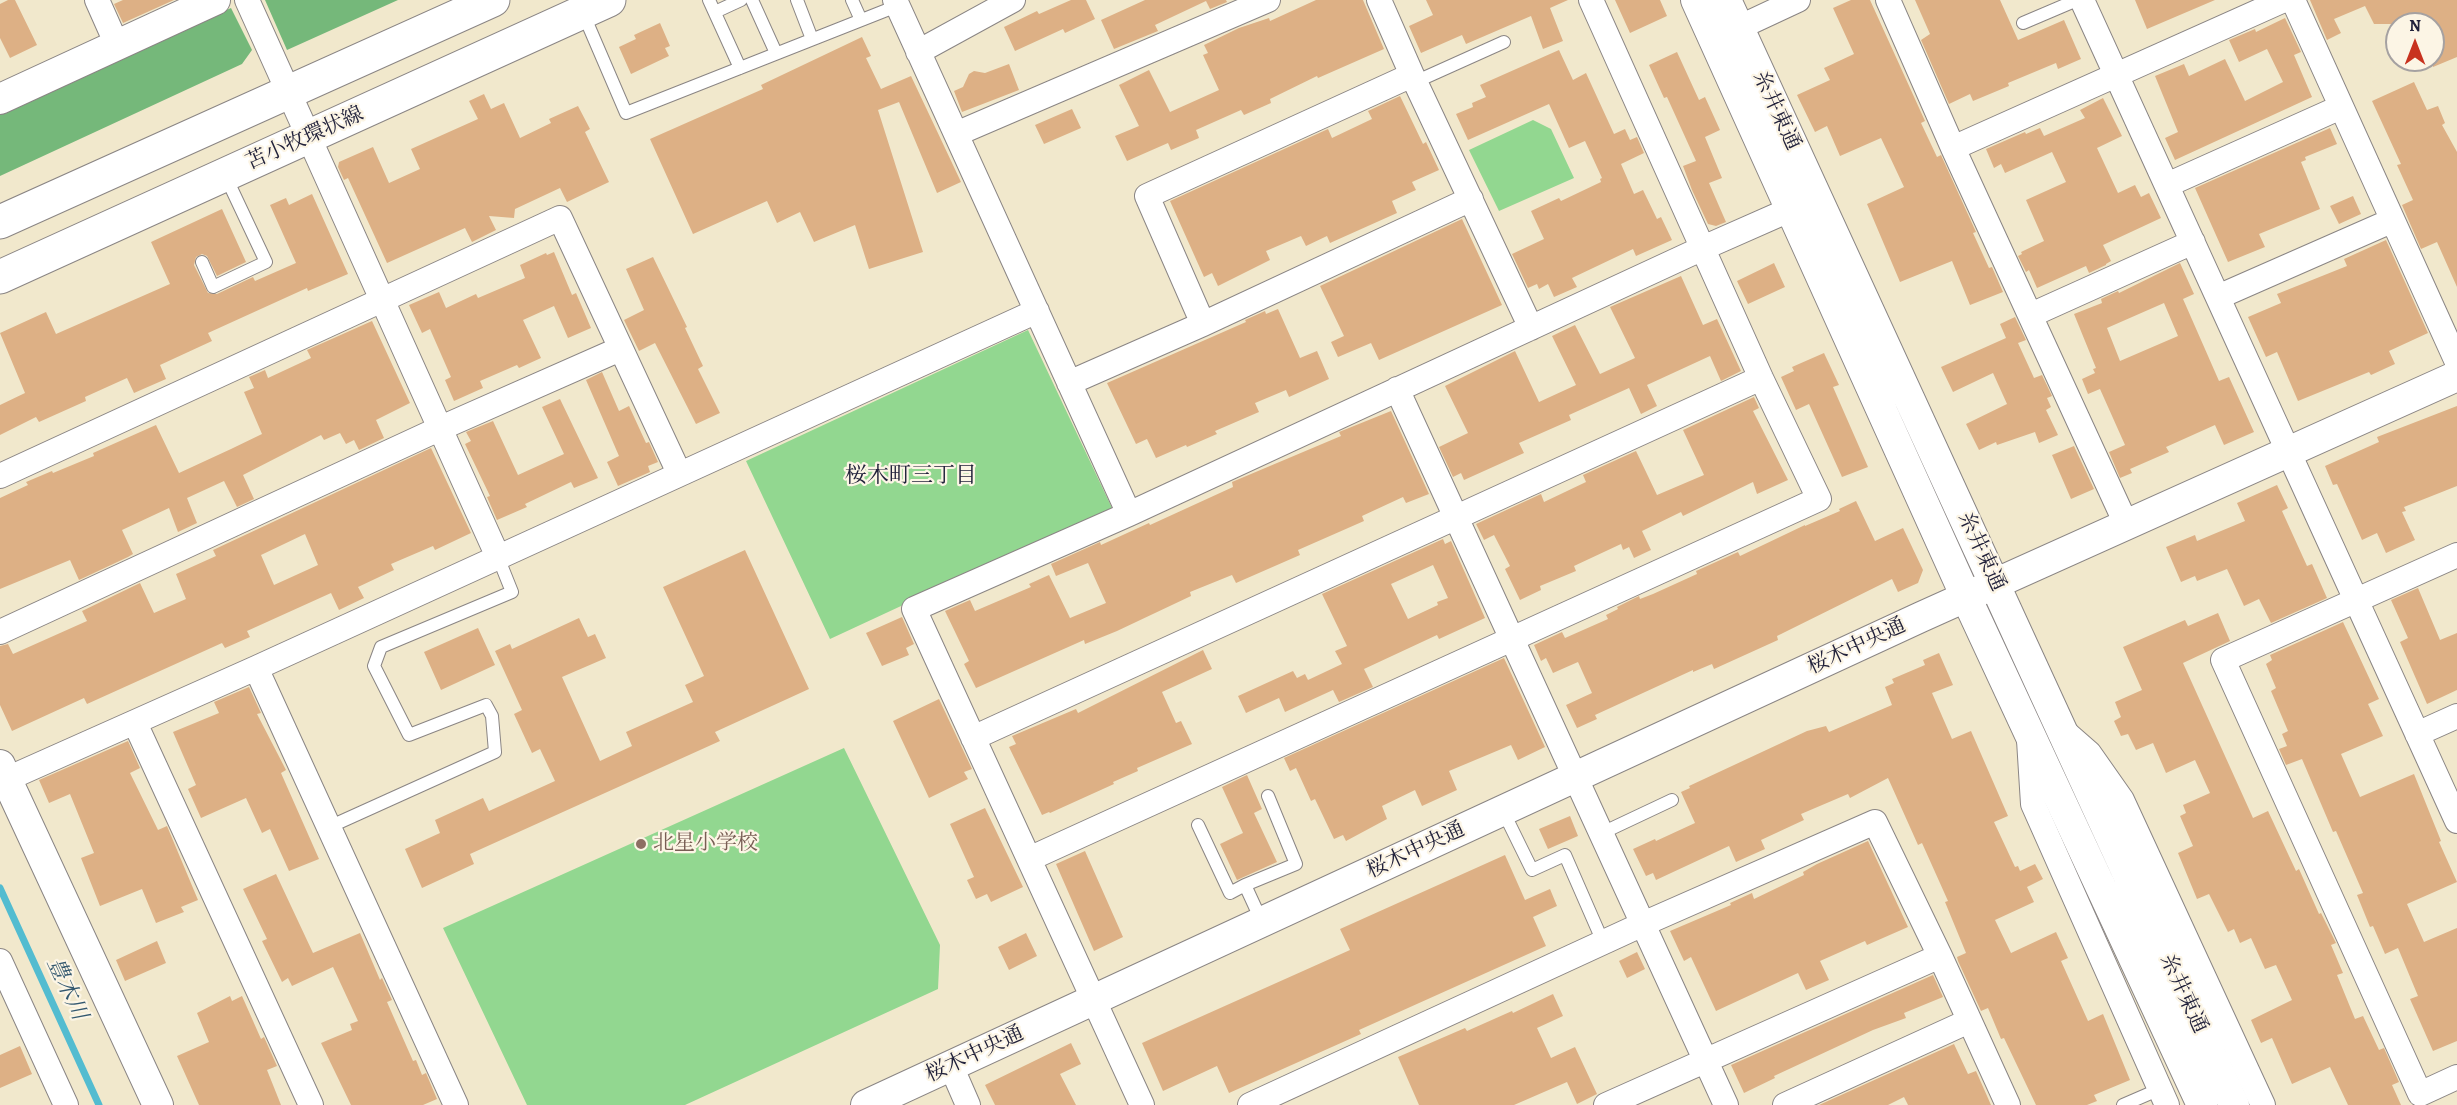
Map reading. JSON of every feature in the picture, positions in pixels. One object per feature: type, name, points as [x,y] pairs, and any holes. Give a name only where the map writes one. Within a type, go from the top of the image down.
[{"type":"main road","points":[[0,222],[493,0]]},
{"type":"main road","name":"苫小牧環状線","points":[[0,277],[596,6]]},
{"type":"street","points":[[97,0],[117,45]]},
{"type":"street","points":[[0,99],[215,0]]},
{"type":"street","points":[[247,0],[498,557]]},
{"type":"street","points":[[918,52],[1013,0]]},
{"type":"street","points":[[956,134],[1268,0]]},
{"type":"street","points":[[1379,0],[1413,78],[1531,328]]},
{"type":"street","points":[[1029,859],[1819,499],[1761,378],[1591,0]]},
{"type":"street","name":"糸井東通","points":[[1696,0],[1726,34],[1803,204],[1966,597],[2202,1105]]},
{"type":"street","name":"糸井東通","points":[[1726,0],[1726,34]]},
{"type":"street","points":[[1726,34],[1798,0]]},
{"type":"street","points":[[1888,0],[1953,148],[2127,526]]},
{"type":"street","points":[[2082,0],[2456,815]]},
{"type":"street","points":[[1953,148],[2284,0]]},
{"type":"street","points":[[2293,0],[2391,221],[2457,362]]},
{"type":"street","points":[[896,3],[1129,514]]},
{"type":"street","points":[[1203,324],[1147,196],[1413,78]]},
{"type":"street","points":[[2167,185],[2341,107]]},
{"type":"street","points":[[1069,382],[1203,324],[1471,199]]},
{"type":"street","points":[[1142,1105],[914,609],[1129,514],[1703,248],[1803,204]]},
{"type":"street","name":"糸井東通","points":[[1803,204],[1995,584],[2234,1105]]},
{"type":"street","points":[[0,476],[382,302],[560,218],[679,473]]},
{"type":"street","points":[[2218,297],[2391,221]]},
{"type":"street","points":[[2031,315],[2193,242]]},
{"type":"street","points":[[159,1105],[3,772],[135,723],[1037,311]]},
{"type":"street","points":[[0,632],[441,428],[620,349]]},
{"type":"street","name":"桜木中央通","points":[[866,1105],[1575,776],[2457,376]]},
{"type":"street","points":[[973,738],[1761,378]]},
{"type":"street","points":[[1397,389],[1726,1105]]},
{"type":"street","points":[[2457,555],[2357,602],[2223,660],[2420,1094],[2457,1077]]},
{"type":"street","points":[[256,668],[456,1105]]},
{"type":"street","points":[[2417,734],[2457,716]]},
{"type":"street","points":[[135,723],[311,1105]]},
{"type":"street","points":[[2061,729],[2089,753],[2122,800],[2263,1105]]},
{"type":"street","points":[[2029,734],[2032,804],[2164,1097]]},
{"type":"street","points":[[1250,1105],[1603,942],[1875,822],[1940,956],[2008,1105]]},
{"type":"street","points":[[1606,1105],[1940,956]]},
{"type":"street","points":[[0,961],[66,1105]]},
{"type":"street","points":[[1785,1105],[1969,1021]]},
{"type":"street","points":[[951,1066],[968,1105]]},
{"type":"lane","points":[[709,0],[740,68]]},
{"type":"lane","points":[[715,12],[741,0]]},
{"type":"lane","points":[[752,0],[776,53]]},
{"type":"lane","points":[[797,0],[812,39]]},
{"type":"lane","points":[[852,0],[861,20]]},
{"type":"lane","points":[[2023,23],[2077,0]]},
{"type":"lane","points":[[596,6],[626,113],[861,20],[896,3]]},
{"type":"lane","points":[[1413,78],[1504,42]]},
{"type":"lane","points":[[202,262],[213,287],[266,262],[225,175]]},
{"type":"lane","points":[[329,827],[495,752],[492,716],[486,705],[409,735],[375,666],[381,647],[512,592],[498,557]]},
{"type":"lane","points":[[1198,825],[1230,893],[1296,864],[1268,796]]},
{"type":"lane","points":[[1602,833],[1672,800]]},
{"type":"lane","points":[[1502,810],[1532,870],[1565,855],[1603,942]]},
{"type":"lane","points":[[1245,885],[1262,922]]},
{"type":"lane","points":[[2123,1105],[2164,1097]]},
{"type":"green space","points":[[265,0],[398,0],[287,50]]},
{"type":"green space","points":[[231,8],[252,50],[242,64],[0,176],[0,112]]},
{"type":"green space","points":[[1533,120],[1551,129],[1574,178],[1499,211],[1469,150]]},
{"type":"green space","points":[[1028,330],[1112,508],[830,639],[746,461]]},
{"type":"green space","points":[[844,748],[940,945],[938,989],[685,1105],[527,1105],[443,928]]},
{"type":"building","points":[[8,0],[15,0],[37,45],[10,58],[0,38],[0,4]]},
{"type":"building","points":[[123,0],[174,0],[123,23],[114,4]]},
{"type":"building","points":[[1071,0],[1086,0],[1095,19],[1065,33],[1063,29],[1015,51],[1004,27],[1037,11],[1039,14]]},
{"type":"building","points":[[1145,0],[1226,0],[1227,2],[1210,9],[1206,1],[1155,25],[1158,31],[1114,49],[1101,20]]},
{"type":"building","points":[[1316,0],[1363,0],[1384,49],[1318,78],[1317,76],[1270,99],[1271,103],[1244,115],[1241,110],[1196,130],[1199,138],[1171,150],[1168,143],[1127,161],[1115,136],[1139,126],[1119,85],[1149,70],[1170,112],[1219,90],[1203,55],[1208,53],[1204,45],[1239,28],[1269,18],[1270,21]]},
{"type":"building","points":[[1426,0],[1568,0],[1550,8],[1563,41],[1543,49],[1531,16],[1466,44],[1462,35],[1421,53],[1409,26],[1433,15]]},
{"type":"building","points":[[1615,0],[1660,0],[1667,16],[1630,33]]},
{"type":"building","points":[[1851,0],[1870,0],[1925,121],[1921,123],[1937,157],[1941,155],[1976,232],[1973,233],[2003,292],[1970,305],[1952,261],[1900,282],[1867,204],[1904,187],[1881,138],[1840,156],[1827,126],[1815,132],[1797,95],[1830,80],[1824,68],[1854,54],[1833,8]]},
{"type":"building","points":[[1915,0],[2000,0],[2018,40],[2064,20],[2081,59],[2058,69],[2056,63],[1973,101],[1970,94],[1949,104],[1921,40],[1930,34]]},
{"type":"building","points":[[2135,0],[2215,0],[2147,29]]},
{"type":"building","points":[[2310,0],[2457,0],[2457,57],[2445,62],[2445,12],[2385,12],[2385,24],[2374,24],[2365,6],[2334,19],[2341,33],[2327,40]]},
{"type":"building","points":[[2285,18],[2301,52],[2294,55],[2312,97],[2175,160],[2165,138],[2178,132],[2155,76],[2184,64],[2189,76],[2225,59],[2245,101],[2283,82],[2267,49],[2239,62],[2229,40],[2255,29],[2256,32]]},
{"type":"building","points":[[660,23],[670,46],[665,48],[669,56],[631,74],[619,47],[636,39],[634,35]]},
{"type":"building","points":[[862,37],[871,56],[866,58],[881,89],[911,76],[961,182],[937,193],[899,102],[878,110],[923,252],[869,269],[855,225],[814,242],[800,212],[777,223],[767,201],[693,234],[650,139],[763,89],[761,85]]},
{"type":"building","points":[[1559,50],[1573,80],[1586,73],[1614,134],[1625,129],[1630,140],[1637,137],[1644,153],[1621,164],[1634,194],[1643,190],[1657,219],[1661,217],[1672,240],[1636,256],[1633,249],[1572,278],[1577,287],[1554,297],[1548,284],[1539,289],[1537,284],[1528,288],[1512,254],[1544,239],[1531,211],[1559,198],[1561,201],[1601,182],[1602,178],[1585,141],[1569,148],[1549,104],[1468,140],[1456,114],[1473,107],[1472,103],[1486,97],[1480,85]]},
{"type":"building","points":[[1677,52],[1699,100],[1705,97],[1720,130],[1705,137],[1722,178],[1709,183],[1726,222],[1716,226],[1708,224],[1692,190],[1683,166],[1696,161],[1667,97],[1664,98],[1649,65]]},
{"type":"building","points":[[1009,64],[1019,90],[962,112],[954,91],[963,87],[969,74],[974,71],[985,73]]},
{"type":"building","points":[[2414,82],[2427,110],[2438,106],[2445,123],[2442,125],[2457,152],[2457,287],[2437,242],[2421,249],[2402,205],[2413,200],[2397,165],[2401,164],[2372,101]]},
{"type":"building","points":[[484,94],[491,109],[504,103],[520,138],[551,123],[549,119],[578,106],[590,129],[585,132],[609,182],[567,202],[560,188],[515,209],[514,218],[489,216],[496,230],[472,242],[465,228],[387,263],[348,178],[344,180],[338,167],[339,162],[373,147],[389,183],[420,169],[411,149],[478,119],[469,101]]},
{"type":"building","points":[[1400,96],[1423,144],[1426,142],[1439,170],[1412,182],[1416,190],[1392,201],[1397,213],[1330,243],[1327,236],[1306,246],[1301,236],[1266,251],[1270,260],[1218,286],[1212,273],[1204,277],[1170,201],[1328,129],[1332,138],[1372,119],[1368,111]]},
{"type":"building","points":[[2103,98],[2122,136],[2097,148],[2118,193],[2135,185],[2141,197],[2149,193],[2161,218],[2103,245],[2111,261],[2106,265],[2089,273],[2086,266],[2037,288],[2029,270],[2026,272],[2018,256],[2022,254],[2021,252],[2044,241],[2026,200],[2066,182],[2052,152],[2005,173],[2001,164],[1994,168],[1986,149],[2040,128],[2044,136],[2085,118],[2080,110]]},
{"type":"building","points":[[1072,109],[1081,128],[1044,144],[1035,125]]},
{"type":"building","points":[[2330,128],[2337,144],[2305,157],[2306,160],[2301,162],[2320,209],[2259,234],[2265,247],[2228,262],[2195,188]]},
{"type":"building","points":[[312,194],[348,274],[308,291],[307,288],[208,333],[212,341],[160,365],[166,379],[134,393],[127,378],[85,397],[86,401],[39,422],[36,417],[0,435],[0,405],[25,393],[0,333],[46,312],[56,334],[170,284],[151,242],[222,209],[246,262],[217,276],[207,256],[202,254],[196,257],[194,265],[208,293],[217,294],[253,277],[255,281],[296,263],[270,205],[286,198],[289,205]]},
{"type":"building","points":[[2353,196],[2361,214],[2339,224],[2330,206]]},
{"type":"building","points":[[1462,219],[1502,305],[1379,360],[1371,343],[1338,357],[1331,342],[1344,336],[1320,286]]},
{"type":"building","points":[[2386,240],[2428,333],[2389,351],[2395,364],[2298,401],[2277,352],[2266,357],[2248,317],[2281,303],[2277,294],[2347,266],[2344,259]]},
{"type":"building","points":[[554,252],[572,295],[576,293],[591,328],[568,338],[554,306],[523,320],[541,358],[519,368],[517,365],[480,381],[483,388],[454,401],[445,380],[451,377],[430,329],[422,333],[409,305],[439,292],[446,308],[476,294],[478,298],[525,278],[520,265],[546,253],[547,255]]},
{"type":"building","points":[[653,257],[687,327],[685,328],[703,366],[698,369],[720,413],[696,424],[655,343],[639,351],[624,320],[644,310],[626,269]]},
{"type":"building","points":[[1774,263],[1785,287],[1748,304],[1737,281]]},
{"type":"building","points":[[2180,263],[2194,294],[2183,299],[2219,381],[2229,377],[2254,432],[2224,445],[2215,425],[2166,447],[2169,452],[2130,469],[2132,473],[2120,478],[2109,452],[2125,445],[2100,389],[2088,394],[2082,379],[2095,373],[2093,369],[2096,368],[2074,314],[2102,303],[2101,299],[2118,291],[2119,293]],"holes":[[[2164,303],[2178,336],[2120,361],[2107,328]]]},
{"type":"building","points":[[1681,276],[1703,325],[1717,319],[1741,371],[1721,381],[1710,356],[1647,385],[1657,406],[1641,414],[1629,388],[1569,415],[1571,420],[1519,443],[1524,453],[1464,480],[1461,473],[1453,477],[1439,447],[1468,433],[1445,386],[1515,351],[1539,402],[1576,385],[1552,336],[1575,325],[1600,374],[1635,358],[1610,307]]},
{"type":"building","points":[[1278,309],[1300,358],[1317,351],[1329,379],[1289,397],[1286,390],[1255,403],[1259,412],[1215,431],[1217,434],[1156,458],[1147,439],[1136,444],[1107,383],[1246,322],[1245,320],[1265,311],[1266,314]]},
{"type":"building","points":[[2015,317],[2026,340],[2018,343],[2034,378],[2042,375],[2052,396],[2047,398],[2051,407],[2046,410],[2058,435],[2039,443],[2035,432],[1997,445],[1996,442],[1979,450],[1966,424],[2007,404],[1993,373],[1953,392],[1941,367],[2006,338],[2000,324]]},
{"type":"building","points":[[372,321],[410,403],[376,420],[384,438],[359,450],[354,440],[346,444],[340,433],[324,440],[321,435],[243,475],[254,499],[237,507],[224,481],[187,498],[197,523],[178,532],[169,508],[122,530],[133,554],[128,557],[79,580],[70,560],[0,589],[0,498],[28,485],[26,482],[94,456],[93,453],[156,425],[179,473],[231,449],[262,434],[244,392],[254,388],[249,377],[265,370],[268,378],[311,358],[307,350]]},
{"type":"building","points":[[1824,353],[1839,385],[1833,387],[1868,467],[1842,477],[1809,404],[1796,410],[1781,377],[1794,371],[1792,367]]},
{"type":"building","points":[[602,372],[619,411],[629,406],[646,443],[649,442],[658,462],[648,466],[650,472],[618,486],[607,462],[619,456],[586,380]]},
{"type":"building","points":[[1754,397],[1759,408],[1753,411],[1788,480],[1757,494],[1753,482],[1683,516],[1681,512],[1642,531],[1651,550],[1634,558],[1629,547],[1623,550],[1621,544],[1574,566],[1576,571],[1540,586],[1541,590],[1520,600],[1505,569],[1510,566],[1494,535],[1484,540],[1476,524],[1541,494],[1544,502],[1586,482],[1583,475],[1636,451],[1657,495],[1704,475],[1683,430]]},
{"type":"building","points":[[560,399],[598,478],[574,488],[571,482],[525,504],[527,507],[497,520],[487,497],[490,496],[465,444],[471,441],[466,432],[493,421],[518,475],[564,454],[542,407]]},
{"type":"building","points":[[2457,406],[2457,486],[2404,507],[2406,511],[2402,512],[2415,540],[2386,553],[2377,533],[2362,540],[2337,484],[2333,485],[2325,466],[2379,442],[2377,437]]},
{"type":"building","points":[[1391,411],[1429,494],[1406,503],[1403,497],[1362,516],[1364,521],[1298,550],[1300,555],[1236,583],[1232,575],[1190,592],[1191,596],[1117,631],[1085,644],[1084,640],[976,688],[964,664],[969,661],[945,611],[970,600],[975,611],[1031,587],[1029,584],[1049,575],[1070,618],[1106,603],[1088,563],[1056,576],[1051,564],[1100,542],[1101,545],[1149,523],[1150,525],[1233,487],[1232,482],[1341,436],[1339,432]]},
{"type":"building","points":[[2074,446],[2094,489],[2071,499],[2052,455]]},
{"type":"building","points":[[431,448],[471,533],[435,550],[433,546],[391,564],[394,570],[358,587],[364,598],[339,610],[331,593],[247,631],[250,637],[225,648],[222,643],[87,704],[84,698],[12,731],[0,705],[0,646],[8,644],[13,654],[87,621],[82,611],[140,583],[154,613],[186,599],[176,574],[216,556],[213,550]],"holes":[[[305,534],[318,565],[274,585],[261,555]]]},
{"type":"building","points":[[2277,485],[2288,508],[2282,511],[2307,566],[2312,564],[2327,598],[2271,623],[2259,599],[2244,606],[2227,569],[2197,581],[2195,576],[2181,582],[2166,547],[2195,535],[2197,541],[2245,521],[2237,503]]},
{"type":"building","points":[[1856,501],[1875,541],[1903,528],[1923,570],[1918,583],[1898,592],[1892,579],[1777,636],[1778,640],[1714,669],[1712,664],[1693,672],[1693,670],[1595,715],[1597,719],[1577,728],[1566,705],[1592,693],[1578,662],[1553,673],[1546,658],[1541,661],[1534,645],[1562,632],[1565,638],[1608,619],[1606,615],[1639,596],[1640,599],[1653,594],[1738,552],[1740,556],[1840,511],[1839,509]]},
{"type":"building","points":[[1443,539],[1445,544],[1451,541],[1485,618],[1439,639],[1437,635],[1364,669],[1373,687],[1339,702],[1333,690],[1285,712],[1279,698],[1246,713],[1238,696],[1293,671],[1297,678],[1305,674],[1308,680],[1342,664],[1335,651],[1347,646],[1322,594]],"holes":[[[1433,565],[1448,598],[1408,619],[1391,584]]]},
{"type":"building","points":[[745,550],[809,689],[715,732],[720,741],[470,854],[474,864],[422,888],[405,849],[440,833],[435,820],[483,798],[489,811],[555,781],[540,749],[532,753],[514,714],[522,710],[495,651],[510,644],[512,649],[579,618],[588,637],[595,634],[606,658],[562,677],[600,761],[632,746],[626,732],[693,702],[685,685],[704,676],[663,587]]},
{"type":"building","points":[[2418,588],[2440,640],[2457,633],[2457,690],[2427,704],[2400,642],[2408,638],[2391,600]]},
{"type":"building","points":[[2218,613],[2230,641],[2183,663],[2253,818],[2268,811],[2296,871],[2299,869],[2319,914],[2321,913],[2336,943],[2331,945],[2343,973],[2337,975],[2355,1019],[2363,1016],[2379,1050],[2384,1048],[2399,1082],[2392,1085],[2401,1105],[2348,1105],[2330,1067],[2292,1084],[2272,1038],[2261,1043],[2251,1020],[2292,1000],[2276,965],[2265,969],[2251,938],[2240,943],[2234,929],[2228,932],[2209,894],[2197,899],[2178,853],[2193,846],[2180,816],[2186,813],[2183,805],[2210,793],[2195,760],[2166,773],[2153,743],[2136,750],[2128,734],[2121,736],[2114,721],[2121,717],[2115,702],[2142,690],[2123,647],[2185,620],[2188,626]]},
{"type":"building","points":[[902,617],[914,644],[906,648],[909,655],[882,666],[866,633]]},
{"type":"building","points":[[2343,622],[2379,699],[2368,704],[2383,736],[2341,754],[2355,786],[2360,797],[2414,774],[2441,841],[2439,842],[2457,882],[2407,904],[2424,942],[2457,928],[2457,1041],[2433,1051],[2410,999],[2418,996],[2398,948],[2385,954],[2373,926],[2370,927],[2357,895],[2363,893],[2336,831],[2333,832],[2302,759],[2286,765],[2279,749],[2287,746],[2282,734],[2288,731],[2271,691],[2276,688],[2266,664],[2272,660],[2270,655]]},
{"type":"building","points":[[478,628],[495,665],[441,690],[424,652]]},
{"type":"building","points":[[1203,650],[1212,669],[1162,692],[1176,723],[1181,721],[1192,744],[1137,768],[1138,771],[1113,782],[1114,784],[1042,815],[1009,747],[1016,744],[1012,736],[1076,709],[1078,713]]},
{"type":"building","points":[[1939,653],[1953,685],[1932,693],[1952,739],[1971,731],[2008,816],[1994,822],[2015,867],[2018,866],[2020,871],[2035,864],[2043,879],[2027,887],[2034,902],[1995,920],[2011,953],[2056,932],[2068,958],[2061,961],[2088,1021],[2103,1014],[2130,1080],[2094,1095],[2097,1101],[2087,1105],[2036,1105],[2004,1038],[2001,1039],[1988,1008],[1981,1011],[1958,961],[1957,957],[1966,953],[1945,902],[1948,901],[1922,843],[1918,845],[1888,778],[1850,798],[1848,794],[1801,814],[1804,820],[1761,840],[1765,849],[1736,862],[1729,846],[1656,880],[1653,873],[1646,876],[1633,849],[1695,823],[1681,792],[1690,788],[1689,786],[1807,731],[1826,726],[1829,732],[1892,705],[1885,687],[1894,683],[1892,679],[1925,665],[1923,660]]},
{"type":"building","points":[[1504,658],[1545,747],[1518,760],[1511,745],[1449,771],[1457,790],[1422,806],[1415,790],[1382,806],[1387,819],[1346,841],[1343,835],[1334,839],[1315,799],[1311,801],[1296,768],[1290,771],[1284,758]]},
{"type":"building","points":[[249,687],[261,713],[257,714],[286,770],[281,773],[319,859],[289,871],[270,829],[262,833],[246,798],[201,818],[188,789],[196,785],[173,732],[219,713],[214,702]]},
{"type":"building","points":[[939,699],[972,769],[964,772],[968,779],[929,798],[893,721]]},
{"type":"building","points":[[128,741],[140,768],[130,773],[158,830],[167,826],[198,900],[181,907],[184,912],[156,923],[142,889],[100,906],[81,858],[94,853],[70,794],[49,803],[39,780]]},
{"type":"building","points":[[1247,775],[1262,809],[1254,813],[1277,862],[1237,880],[1220,844],[1243,833],[1222,787]]},
{"type":"building","points":[[985,808],[1023,887],[991,902],[987,894],[976,899],[967,880],[974,877],[950,824]]},
{"type":"building","points":[[1570,816],[1578,836],[1548,849],[1539,829]]},
{"type":"building","points":[[1868,841],[1908,927],[1867,945],[1865,941],[1820,961],[1829,980],[1806,990],[1798,973],[1716,1011],[1691,957],[1684,961],[1670,931],[1731,905],[1730,903],[1752,893],[1754,899],[1804,875],[1803,872],[1817,864]]},
{"type":"building","points":[[1085,851],[1123,937],[1094,951],[1056,864]]},
{"type":"building","points":[[1505,855],[1525,900],[1550,889],[1557,906],[1533,917],[1546,946],[1359,1030],[1361,1034],[1229,1093],[1217,1066],[1163,1091],[1142,1043],[1350,950],[1340,929]]},
{"type":"building","points":[[276,874],[313,953],[360,933],[380,980],[382,978],[392,1000],[387,1002],[413,1061],[416,1060],[422,1075],[426,1073],[437,1099],[423,1105],[351,1105],[321,1043],[352,1030],[350,1024],[358,1021],[333,967],[292,986],[288,978],[282,982],[262,941],[267,939],[243,889]]},
{"type":"building","points":[[1026,933],[1037,956],[1009,970],[998,947]]},
{"type":"building","points":[[157,941],[166,963],[125,981],[116,960]]},
{"type":"building","points":[[1637,952],[1645,969],[1627,978],[1619,961]]},
{"type":"building","points":[[1933,975],[1943,997],[1904,1013],[1906,1018],[1873,1030],[1774,1076],[1775,1078],[1744,1093],[1731,1065]]},
{"type":"building","points":[[1553,994],[1563,1016],[1537,1028],[1551,1058],[1575,1047],[1597,1094],[1577,1104],[1567,1082],[1514,1105],[1419,1105],[1398,1057],[1465,1028],[1467,1031],[1512,1011],[1513,1013]]},
{"type":"building","points":[[230,996],[232,1001],[242,996],[261,1039],[264,1037],[277,1066],[267,1070],[281,1105],[199,1105],[177,1056],[209,1042],[197,1013]]},
{"type":"building","points":[[1071,1043],[1081,1064],[1060,1074],[1076,1105],[995,1105],[985,1085]]},
{"type":"building","points":[[1954,1044],[1968,1074],[1976,1071],[1991,1105],[1908,1105],[1904,1097],[1888,1105],[1819,1105]]},
{"type":"building","points":[[20,1046],[32,1074],[0,1088],[0,1055]]},
{"type":"waterway","name":"豊木川","points":[[0,888],[99,1105]]},
{"type":"place","name":"北星小学校","points":[[641,844]]},
{"type":"district","name":"桜木町三丁目","points":[[911,477]]}]
